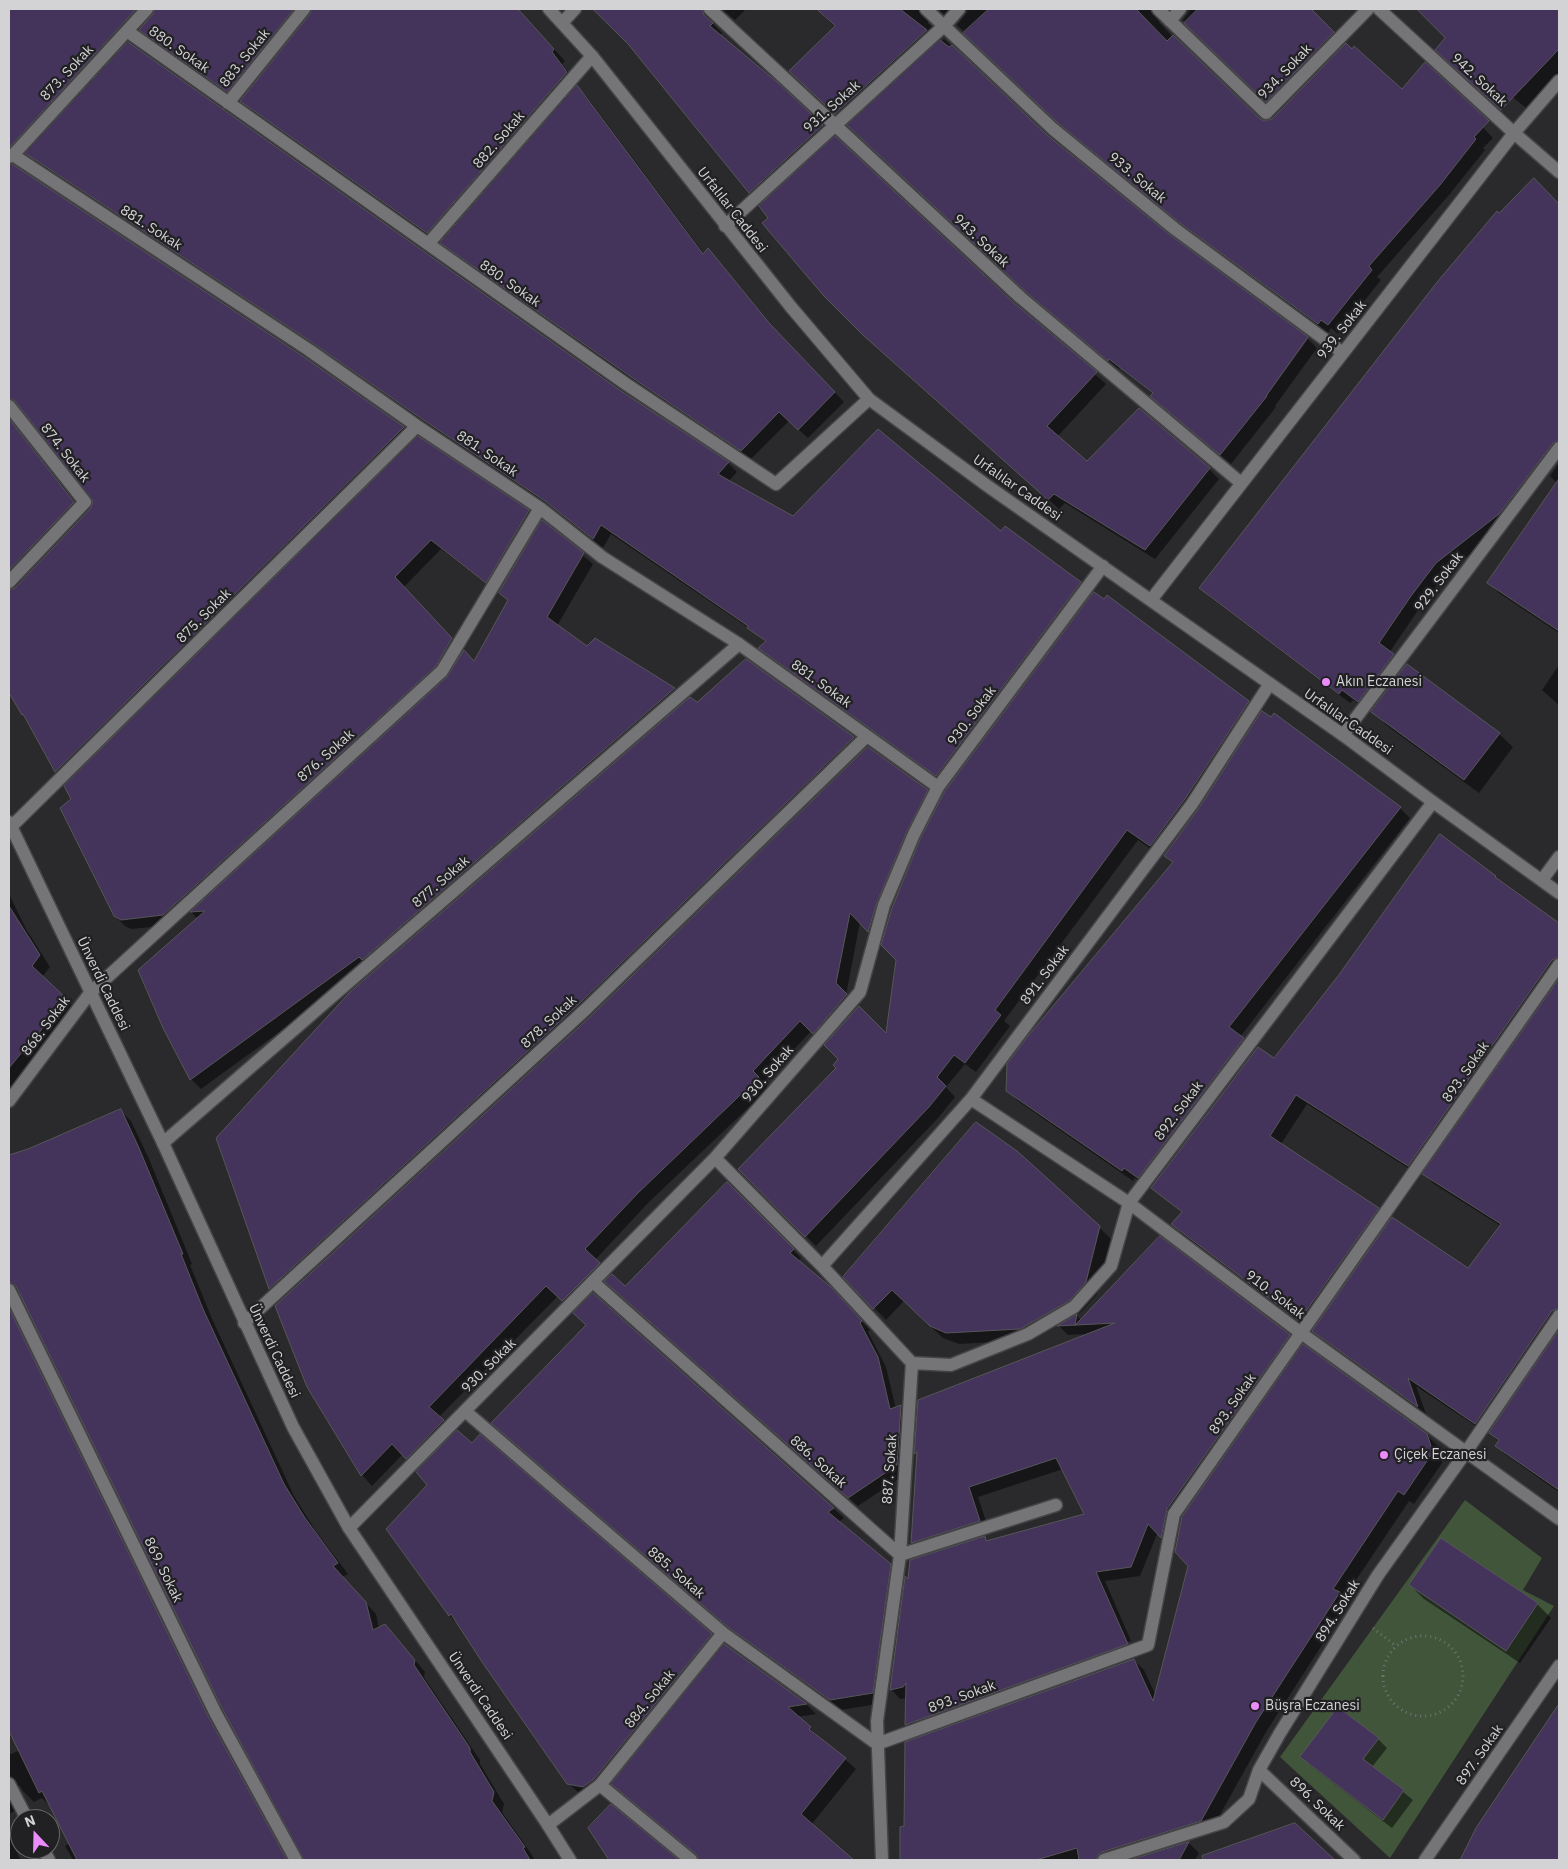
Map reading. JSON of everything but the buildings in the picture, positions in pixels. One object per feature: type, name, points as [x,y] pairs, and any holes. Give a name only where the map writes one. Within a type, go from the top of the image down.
[{"type":"street","name":"873. Sokak","points":[[11,156],[147,9]]},
{"type":"street","name":"883. Sokak","points":[[228,103],[304,9]]},
{"type":"street","name":"Urfalılar Caddesi","points":[[549,9],[592,56],[725,226],[869,399],[989,487],[1343,735],[1559,893]]},
{"type":"street","points":[[562,23],[575,9]]},
{"type":"street","name":"943. Sokak","points":[[710,9],[1020,297],[1241,483]]},
{"type":"street","name":"933. Sokak","points":[[926,9],[1054,128],[1167,223],[1343,353]]},
{"type":"street","name":"931. Sokak","points":[[725,226],[834,124],[945,25],[959,9]]},
{"type":"street","name":"934. Sokak","points":[[1158,9],[1266,113],[1368,9]]},
{"type":"street","points":[[1170,20],[1180,9]]},
{"type":"street","name":"942. Sokak","points":[[1379,9],[1559,172]]},
{"type":"street","name":"880. Sokak","points":[[126,31],[626,384],[776,484],[869,399]]},
{"type":"street","name":"882. Sokak","points":[[428,244],[592,56]]},
{"type":"street","name":"939. Sokak","points":[[1150,600],[1514,133],[1559,81]]},
{"type":"street","name":"881. Sokak","points":[[11,156],[309,350],[417,426],[540,508],[602,556],[739,644],[938,787]]},
{"type":"street","name":"874. Sokak","points":[[9,406],[85,502],[9,582]]},
{"type":"street","name":"875. Sokak","points":[[10,824],[417,426]]},
{"type":"street","name":"929. Sokak","points":[[1343,735],[1559,448]]},
{"type":"street","name":"876. Sokak","points":[[90,993],[442,671],[540,508]]},
{"type":"street","name":"930. Sokak","points":[[349,1528],[716,1158],[860,992],[884,905],[914,834],[938,787],[1103,566]]},
{"type":"street","name":"877. Sokak","points":[[163,1143],[739,644]]},
{"type":"street","name":"891. Sokak","points":[[822,1266],[970,1099],[1192,804],[1270,685]]},
{"type":"street","name":"878. Sokak","points":[[244,1323],[586,1009],[867,736]]},
{"type":"street","name":"892. Sokak","points":[[912,1363],[952,1365],[1028,1334],[1074,1307],[1111,1266],[1129,1203],[1433,802]]},
{"type":"street","name":"Ünverdi Caddesi","points":[[10,824],[163,1143],[293,1427],[349,1528],[570,1860]]},
{"type":"street","points":[[1542,880],[1559,857]]},
{"type":"street","name":"893. Sokak","points":[[876,1744],[1148,1645],[1174,1514],[1559,965]]},
{"type":"street","name":"868. Sokak","points":[[9,1101],[90,993]]},
{"type":"street","name":"910. Sokak","points":[[970,1099],[1129,1203],[1301,1333],[1559,1519]]},
{"type":"street","points":[[716,1158],[822,1266],[912,1363]]},
{"type":"street","name":"886. Sokak","points":[[593,1282],[900,1555]]},
{"type":"street","name":"869. Sokak","points":[[9,1290],[216,1714],[296,1860]]},
{"type":"street","name":"894. Sokak","points":[[1104,1860],[1224,1822],[1249,1799],[1259,1770],[1280,1733],[1378,1575],[1466,1452],[1559,1316]]},
{"type":"street","name":"887. Sokak","points":[[882,1860],[876,1744],[877,1722],[900,1555],[912,1363]]},
{"type":"street","name":"885. Sokak","points":[[465,1411],[723,1633],[876,1744]]},
{"type":"street","points":[[900,1555],[1056,1505]]},
{"type":"street","name":"884. Sokak","points":[[548,1825],[600,1785],[723,1633]]},
{"type":"street","name":"897. Sokak","points":[[1425,1860],[1559,1666]]},
{"type":"street","name":"896. Sokak","points":[[1259,1770],[1354,1860]]},
{"type":"street","points":[[9,1784],[22,1809]]},
{"type":"street","points":[[600,1785],[691,1860]]},
{"type":"path","points":[[1426,1636],[1440,1639],[1450,1646],[1458,1657],[1462,1670],[1462,1684],[1457,1696],[1448,1706],[1437,1713],[1423,1716],[1399,1708],[1390,1698],[1384,1686],[1385,1661],[1392,1650],[1402,1642],[1414,1637],[1426,1636]]},
{"type":"green space","points":[[1465,1500],[1542,1558],[1523,1590],[1554,1606],[1390,1858],[1280,1757]]},
{"type":"place","name":"Akın Eczanesi","points":[[1326,682]]},
{"type":"place","name":"Çiçek Eczanesi","points":[[1384,1455]]},
{"type":"place","name":"Büşra Eczanesi","points":[[1255,1706]]}]
